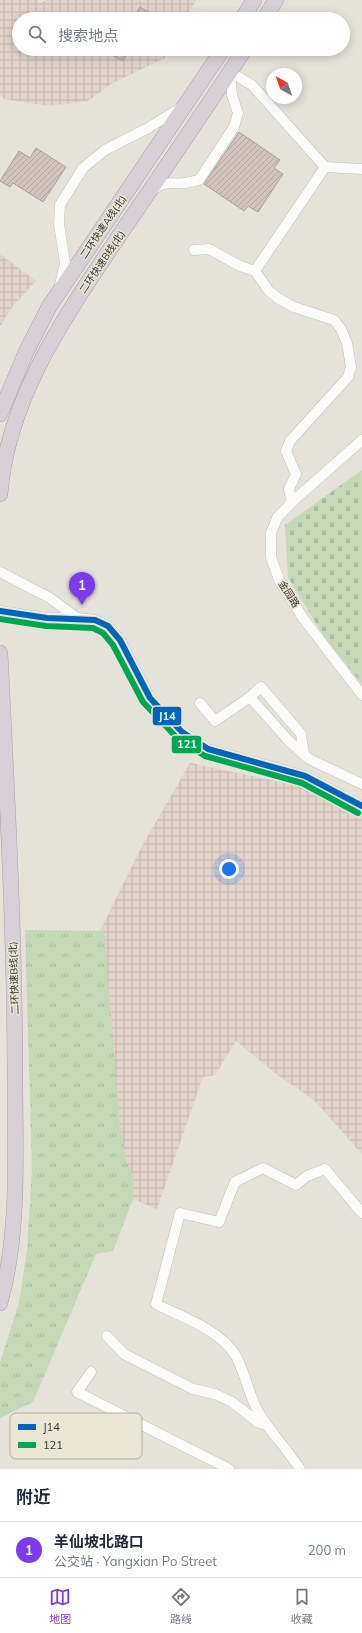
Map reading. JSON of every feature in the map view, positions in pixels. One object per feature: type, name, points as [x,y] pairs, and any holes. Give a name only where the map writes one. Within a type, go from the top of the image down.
[{"type":"highway","points":[[246,12],[254,0]]},
{"type":"highway","points":[[268,12],[276,0]]},
{"type":"highway","name":"二环快速A线(北)","points":[[0,414],[26,352],[58,294],[218,56]]},
{"type":"highway","name":"二环快速B线(北)","points":[[0,494],[5,464],[20,409],[44,355],[74,303],[240,56]]},
{"type":"highway","name":"二环快速B线(北)","points":[[0,653],[15,998],[16,1170],[11,1249],[0,1303]]},
{"type":"street","points":[[230,72],[252,85],[325,167],[362,169]]},
{"type":"street","points":[[147,194],[157,186],[170,182],[185,183],[199,180],[234,127],[238,113],[232,95],[230,72]]},
{"type":"street","points":[[58,294],[65,263],[59,224],[60,205],[83,168],[105,150],[159,122],[187,103]]},
{"type":"street","points":[[255,271],[325,167]]},
{"type":"street","points":[[194,250],[209,249],[240,266],[255,271],[269,292],[279,299],[294,307],[334,320],[341,329],[347,343],[351,367],[348,377],[290,441],[286,451],[296,474],[289,489],[292,502]]},
{"type":"street","name":"金园路","points":[[362,440],[292,502],[277,518],[272,533],[271,557],[279,580],[303,618],[362,695]]},
{"type":"street","points":[[0,572],[50,598],[77,618]]},
{"type":"street","points":[[0,611],[47,618],[77,618],[95,620],[108,626],[120,640],[150,698],[182,732],[208,749],[305,776],[362,806]]},
{"type":"street","points":[[200,703],[215,720],[250,697],[261,687],[301,734],[304,755]]},
{"type":"street","points":[[250,697],[304,755],[362,784]]},
{"type":"street","points":[[300,1469],[290,1452],[261,1416],[236,1357],[229,1346],[217,1335],[156,1304],[180,1213],[219,1222],[235,1182],[263,1168],[296,1185],[307,1176],[325,1169],[362,1213]]},
{"type":"street","points":[[107,1336],[124,1354],[194,1389],[215,1394],[232,1402],[259,1423],[269,1426]]},
{"type":"street","points":[[91,1372],[77,1392],[118,1413]]},
{"type":"street","points":[[142,1425],[229,1469]]},
{"type":"shaded area","points":[[0,0],[38,0],[40,3],[47,0],[196,0],[190,12],[12,12],[12,56],[166,56],[165,58],[111,84],[88,101],[48,106],[4,99],[0,95]]},
{"type":"shaded area","points":[[0,254],[36,281],[12,307],[0,327]]},
{"type":"shaded area","points":[[190,763],[309,788],[362,812],[362,1154],[314,1100],[279,1076],[236,1041],[215,1075],[203,1077],[157,1209],[133,1199],[134,1177],[126,1160],[120,1126],[100,931],[142,846]]},
{"type":"green space","points":[[362,470],[362,684],[323,635],[288,577],[285,525]]},
{"type":"green space","points":[[25,930],[104,931],[120,1126],[126,1160],[134,1177],[133,1199],[113,1251],[96,1254],[33,1402],[0,1418],[0,1362],[19,1303],[27,1249],[32,1169]]},
{"type":"building","points":[[140,7],[148,12],[137,12]]},
{"type":"building","points":[[114,56],[126,56],[123,61]]},
{"type":"building","points":[[239,132],[280,160],[274,168],[283,174],[258,212],[248,206],[244,211],[204,184]]},
{"type":"building","points":[[36,148],[66,167],[43,202],[13,183],[10,187],[0,181],[19,151],[30,158]]},
{"type":"transit line","name":"J14","points":[[0,611],[47,618],[95,620],[108,626],[120,640],[150,698],[182,732],[208,749],[305,776],[362,806]]},
{"type":"transit line","name":"121","points":[[0,619],[46,626],[93,628],[103,633],[113,645],[143,702],[178,739],[205,756],[302,783],[358,813]]},
{"type":"place","name":"羊仙坡北路口","points":[[82,605]]}]
